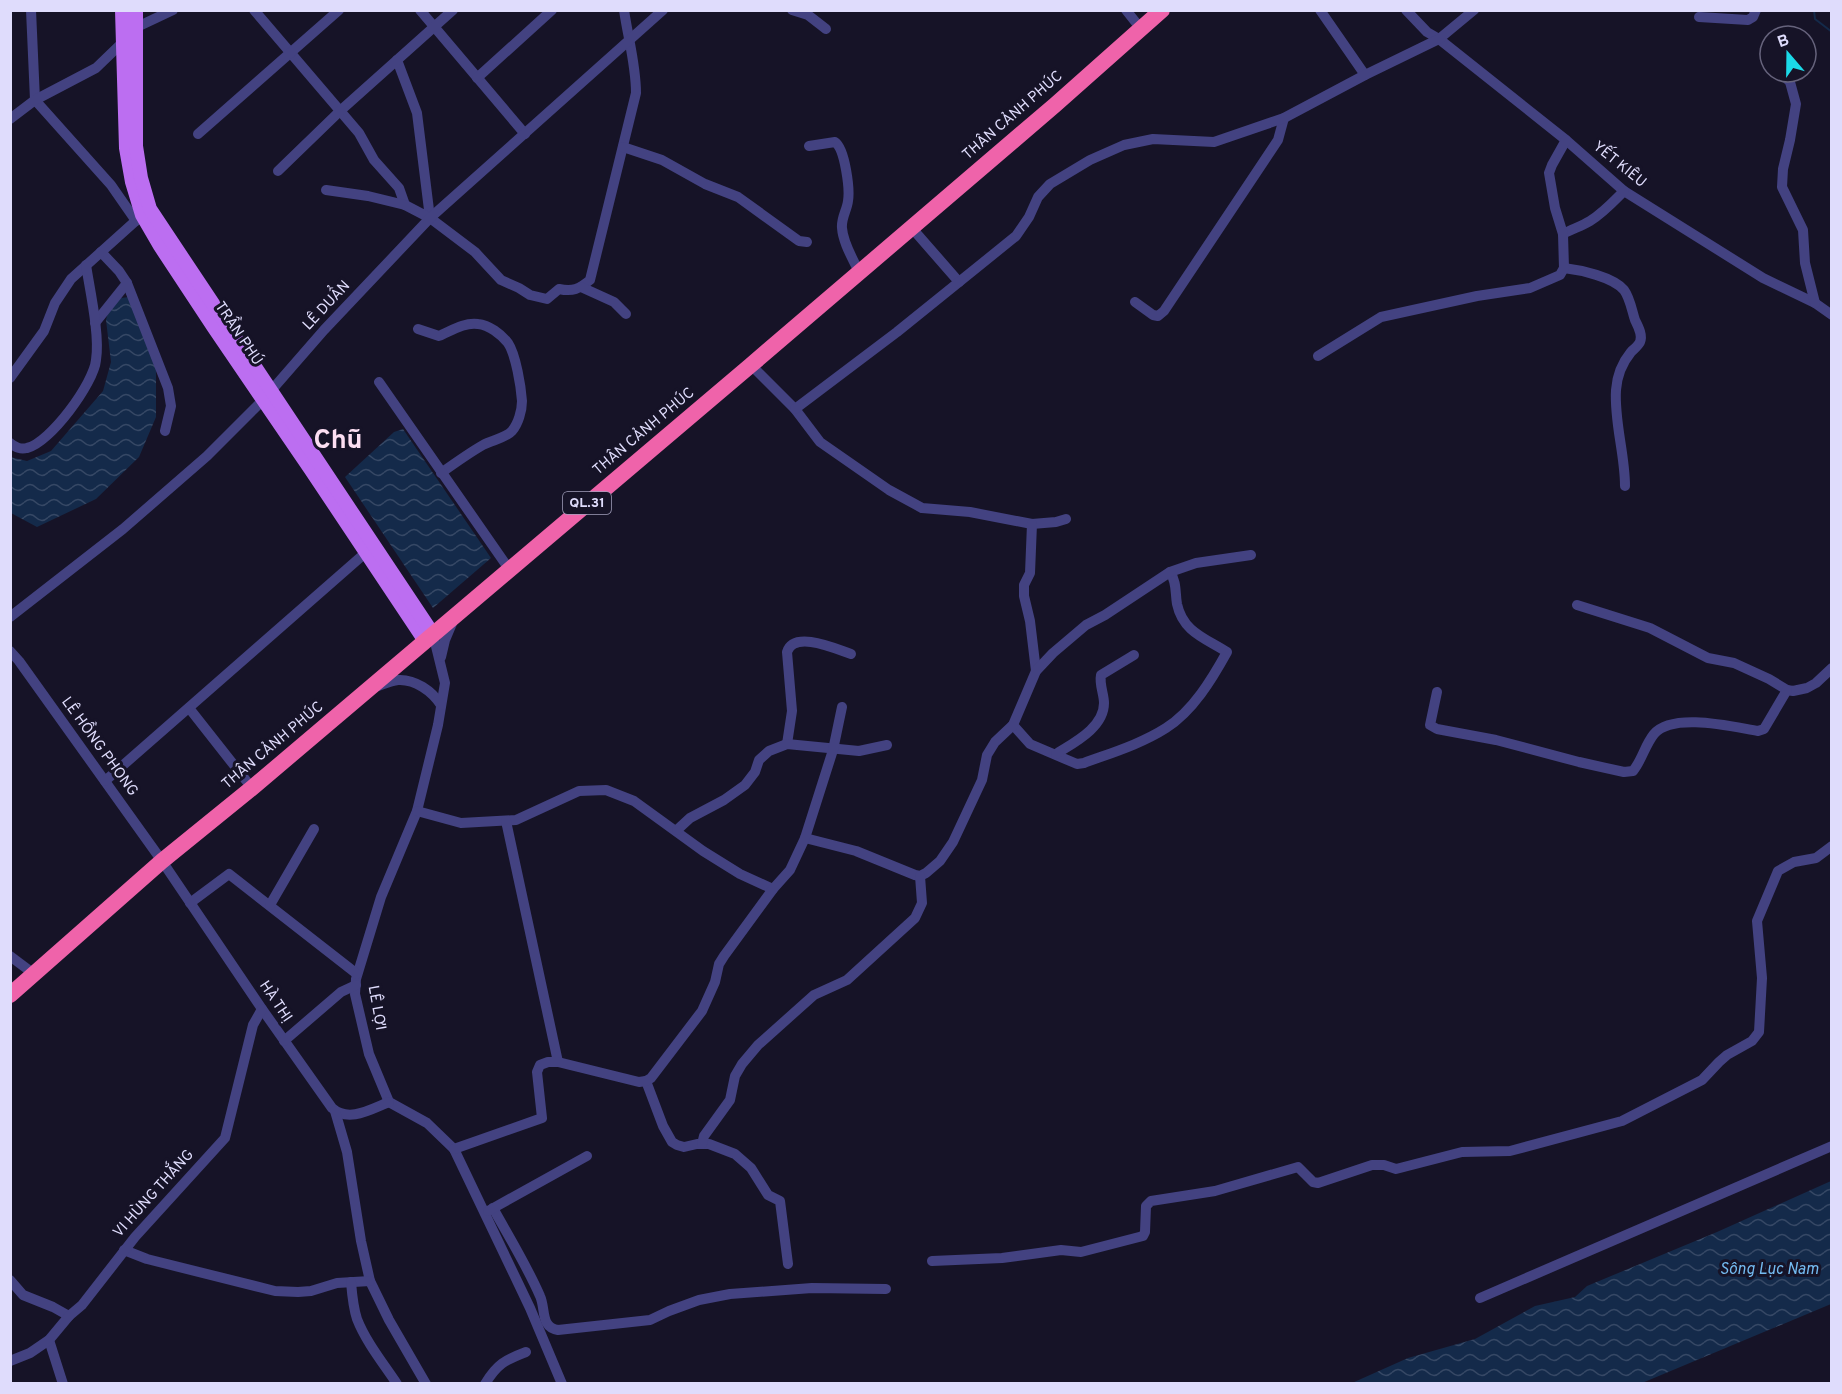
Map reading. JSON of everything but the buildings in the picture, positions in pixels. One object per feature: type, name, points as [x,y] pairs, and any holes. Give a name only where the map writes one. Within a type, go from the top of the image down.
[{"type":"highway","name":"THÂN CẢNH PHÚC","points":[[10,995],[162,861],[252,788],[751,365],[1055,105],[1162,10]]},
{"type":"main road","name":"TRẦN PHÚ","points":[[122,10],[126,148],[136,180],[143,215],[160,246],[267,395],[429,637]]},
{"type":"main road","name":"TRẦN PHÚ","points":[[136,10],[136,180]]},
{"type":"street","points":[[31,10],[35,100]]},
{"type":"street","points":[[137,27],[173,10]]},
{"type":"street","points":[[254,10],[358,133],[374,160],[399,188],[405,205]]},
{"type":"street","points":[[198,134],[339,10]]},
{"type":"street","points":[[420,10],[525,134]]},
{"type":"street","points":[[278,171],[340,111],[453,10]]},
{"type":"street","points":[[477,78],[552,10]]},
{"type":"street","points":[[326,190],[368,196],[405,205],[430,218],[475,252],[501,280],[530,295],[548,299],[559,290],[571,292],[581,287],[590,280],[636,93],[635,67],[628,42],[624,10]]},
{"type":"street","name":"LÊ DUẨN","points":[[10,617],[123,529],[207,456],[267,395],[324,330],[430,218],[663,10]]},
{"type":"street","points":[[792,10],[808,15],[826,29]]},
{"type":"street","points":[[1126,10],[1141,29]]},
{"type":"street","points":[[1320,10],[1365,75]]},
{"type":"street","name":"YẾT KIÊU","points":[[1406,10],[1421,26],[1566,140],[1624,192],[1762,278],[1815,303],[1832,315]]},
{"type":"street","points":[[795,409],[897,332],[1016,236],[1029,217],[1038,197],[1050,184],[1090,160],[1124,146],[1153,139],[1214,142],[1284,118],[1439,39],[1473,10]]},
{"type":"street","points":[[1699,17],[1748,20],[1754,17],[1756,10]]},
{"type":"street","points":[[10,119],[35,100],[96,69],[123,42]]},
{"type":"street","points":[[397,60],[417,114],[430,218]]},
{"type":"street","points":[[1791,84],[1796,104],[1782,187],[1803,230],[1805,263],[1815,303]]},
{"type":"street","name":"TRẦN PHÚ","points":[[35,100],[111,185],[143,215]]},
{"type":"street","points":[[1135,302],[1153,315],[1158,316],[1164,311],[1278,140],[1284,118]]},
{"type":"street","points":[[1318,356],[1382,317],[1477,296],[1530,288],[1560,275],[1564,268],[1563,234],[1555,208],[1550,173],[1566,140]]},
{"type":"street","points":[[809,146],[835,142],[840,145],[849,194],[842,218],[842,228],[859,272]]},
{"type":"street","points":[[623,147],[662,160],[705,184],[738,197],[800,241],[807,242]]},
{"type":"street","points":[[111,185],[136,180]]},
{"type":"street","points":[[1563,234],[1604,212],[1624,192]]},
{"type":"street","points":[[10,378],[44,331],[50,313],[71,279],[143,215]]},
{"type":"street","points":[[911,227],[959,282]]},
{"type":"street","points":[[101,252],[127,282],[170,394],[170,412],[165,431]]},
{"type":"street","points":[[10,443],[17,448],[27,448],[46,437],[82,393],[96,363],[95,323],[86,265]]},
{"type":"street","points":[[1564,268],[1604,277],[1622,288],[1640,334],[1640,343],[1624,361],[1620,370],[1616,390],[1618,425],[1625,464],[1625,486]]},
{"type":"street","points":[[95,323],[127,282]]},
{"type":"street","points":[[581,287],[592,294],[614,302],[626,314]]},
{"type":"street","points":[[418,329],[439,336],[466,324],[481,324],[493,329],[511,349],[519,382],[522,402],[520,413],[510,434],[484,444],[441,473]]},
{"type":"street","points":[[751,365],[795,409],[820,442],[889,490],[922,508],[970,512],[1032,524],[1066,519]]},
{"type":"street","points":[[379,381],[509,569]]},
{"type":"street","points":[[1032,524],[1030,573],[1024,585],[1023,596],[1030,621],[1036,671]]},
{"type":"street","points":[[105,781],[370,548]]},
{"type":"street","points":[[805,838],[856,851],[920,876],[926,873],[940,861],[953,842],[982,780],[987,755],[995,742],[1013,725],[1036,671],[1053,653],[1086,626],[1170,572],[1196,563],[1251,555]]},
{"type":"street","points":[[1013,725],[1030,744],[1077,764],[1155,734],[1168,727],[1196,701],[1215,674],[1227,651],[1191,631],[1182,619],[1177,606],[1175,579],[1170,572]]},
{"type":"street","points":[[1577,605],[1650,628],[1708,658],[1734,663],[1787,690],[1806,688],[1816,683],[1832,668]]},
{"type":"street","name":"LÊ LỢI","points":[[389,1102],[369,1054],[355,994],[356,980],[381,897],[417,811],[438,725],[445,683],[441,661],[445,640],[456,615]]},
{"type":"street","points":[[429,637],[441,661]]},
{"type":"street","points":[[787,744],[792,711],[787,652],[789,646],[794,643],[822,643],[851,654]]},
{"type":"street","name":"LÊ HỒNG PHONG","points":[[10,651],[162,861]]},
{"type":"street","points":[[1056,754],[1080,739],[1100,718],[1105,700],[1101,675],[1134,655]]},
{"type":"street","points":[[369,688],[399,680],[419,684],[435,696],[441,705]]},
{"type":"street","points":[[1437,693],[1430,720],[1432,727],[1496,740],[1624,772],[1633,771],[1654,735],[1660,729],[1694,722],[1758,731],[1764,729],[1787,690]]},
{"type":"street","points":[[454,1149],[542,1118],[537,1069],[543,1063],[558,1062],[639,1082],[646,1082],[651,1078],[702,1011],[724,956],[773,889],[790,870],[805,838],[833,750],[842,707]]},
{"type":"street","points":[[189,708],[252,788]]},
{"type":"street","points":[[677,830],[690,818],[746,785],[759,760],[769,751],[787,744],[860,751],[887,745]]},
{"type":"street","points":[[417,811],[461,823],[516,820],[579,791],[606,790],[634,801],[703,851],[740,874],[773,889]]},
{"type":"street","points":[[506,821],[558,1062]]},
{"type":"street","points":[[270,905],[314,829]]},
{"type":"street","points":[[932,1261],[1002,1258],[1061,1250],[1081,1252],[1143,1236],[1146,1206],[1151,1202],[1215,1191],[1298,1167],[1318,1184],[1372,1165],[1384,1164],[1396,1169],[1462,1152],[1510,1151],[1622,1121],[1702,1080],[1727,1055],[1752,1041],[1756,1036],[1759,1032],[1762,978],[1757,921],[1778,871],[1794,862],[1816,858],[1832,846]]},
{"type":"street","name":"HÀ THỊ","points":[[162,861],[284,1041],[335,1111],[347,1152],[361,1241],[370,1281],[389,1320],[426,1383]]},
{"type":"street","points":[[190,903],[229,874],[270,905],[356,980],[284,1041]]},
{"type":"street","points":[[702,1144],[704,1136],[730,1100],[735,1076],[758,1045],[814,995],[847,980],[915,918],[922,903],[920,876]]},
{"type":"street","points":[[10,956],[33,974]]},
{"type":"street","name":"VI HÙNG THẮNG","points":[[10,1361],[30,1353],[49,1340],[69,1316],[82,1305],[124,1250],[225,1138],[253,1025],[262,1009]]},
{"type":"street","points":[[646,1082],[663,1126],[672,1142],[684,1147],[709,1144],[742,1159],[751,1168],[768,1195],[780,1201],[788,1264]]},
{"type":"street","points":[[335,1111],[348,1115],[358,1114],[389,1102],[427,1123],[454,1149],[541,1298],[546,1323],[551,1329],[650,1320],[699,1300],[730,1294],[812,1288],[886,1289]]},
{"type":"street","points":[[1480,1298],[1832,1146]]},
{"type":"street","points":[[489,1210],[587,1156]]},
{"type":"street","points":[[489,1210],[562,1383]]},
{"type":"street","points":[[124,1250],[147,1259],[275,1291],[311,1291],[337,1283],[370,1281]]},
{"type":"street","points":[[10,1280],[23,1295],[52,1306],[69,1316]]},
{"type":"street","points":[[351,1282],[352,1301],[358,1320],[397,1383]]},
{"type":"street","points":[[49,1340],[63,1383]]},
{"type":"street","points":[[485,1383],[498,1365],[526,1352]]},
{"type":"water","points":[[129,297],[156,367],[156,417],[139,457],[96,499],[37,527],[11,513],[10,457],[27,461],[51,451],[103,391],[111,362],[106,320],[108,312],[121,298]]},
{"type":"water","points":[[403,429],[491,558],[433,608],[345,477],[394,432]]},
{"type":"water","name":"Sông Lục Nam","points":[[1831,1181],[1831,1304],[1642,1383],[1352,1383],[1408,1358],[1475,1339],[1535,1306],[1575,1297],[1587,1286]]},
{"type":"waterway","points":[[1814,10],[1815,19],[1832,32]]},
{"type":"district","name":"Chũ","points":[[338,441]]}]
